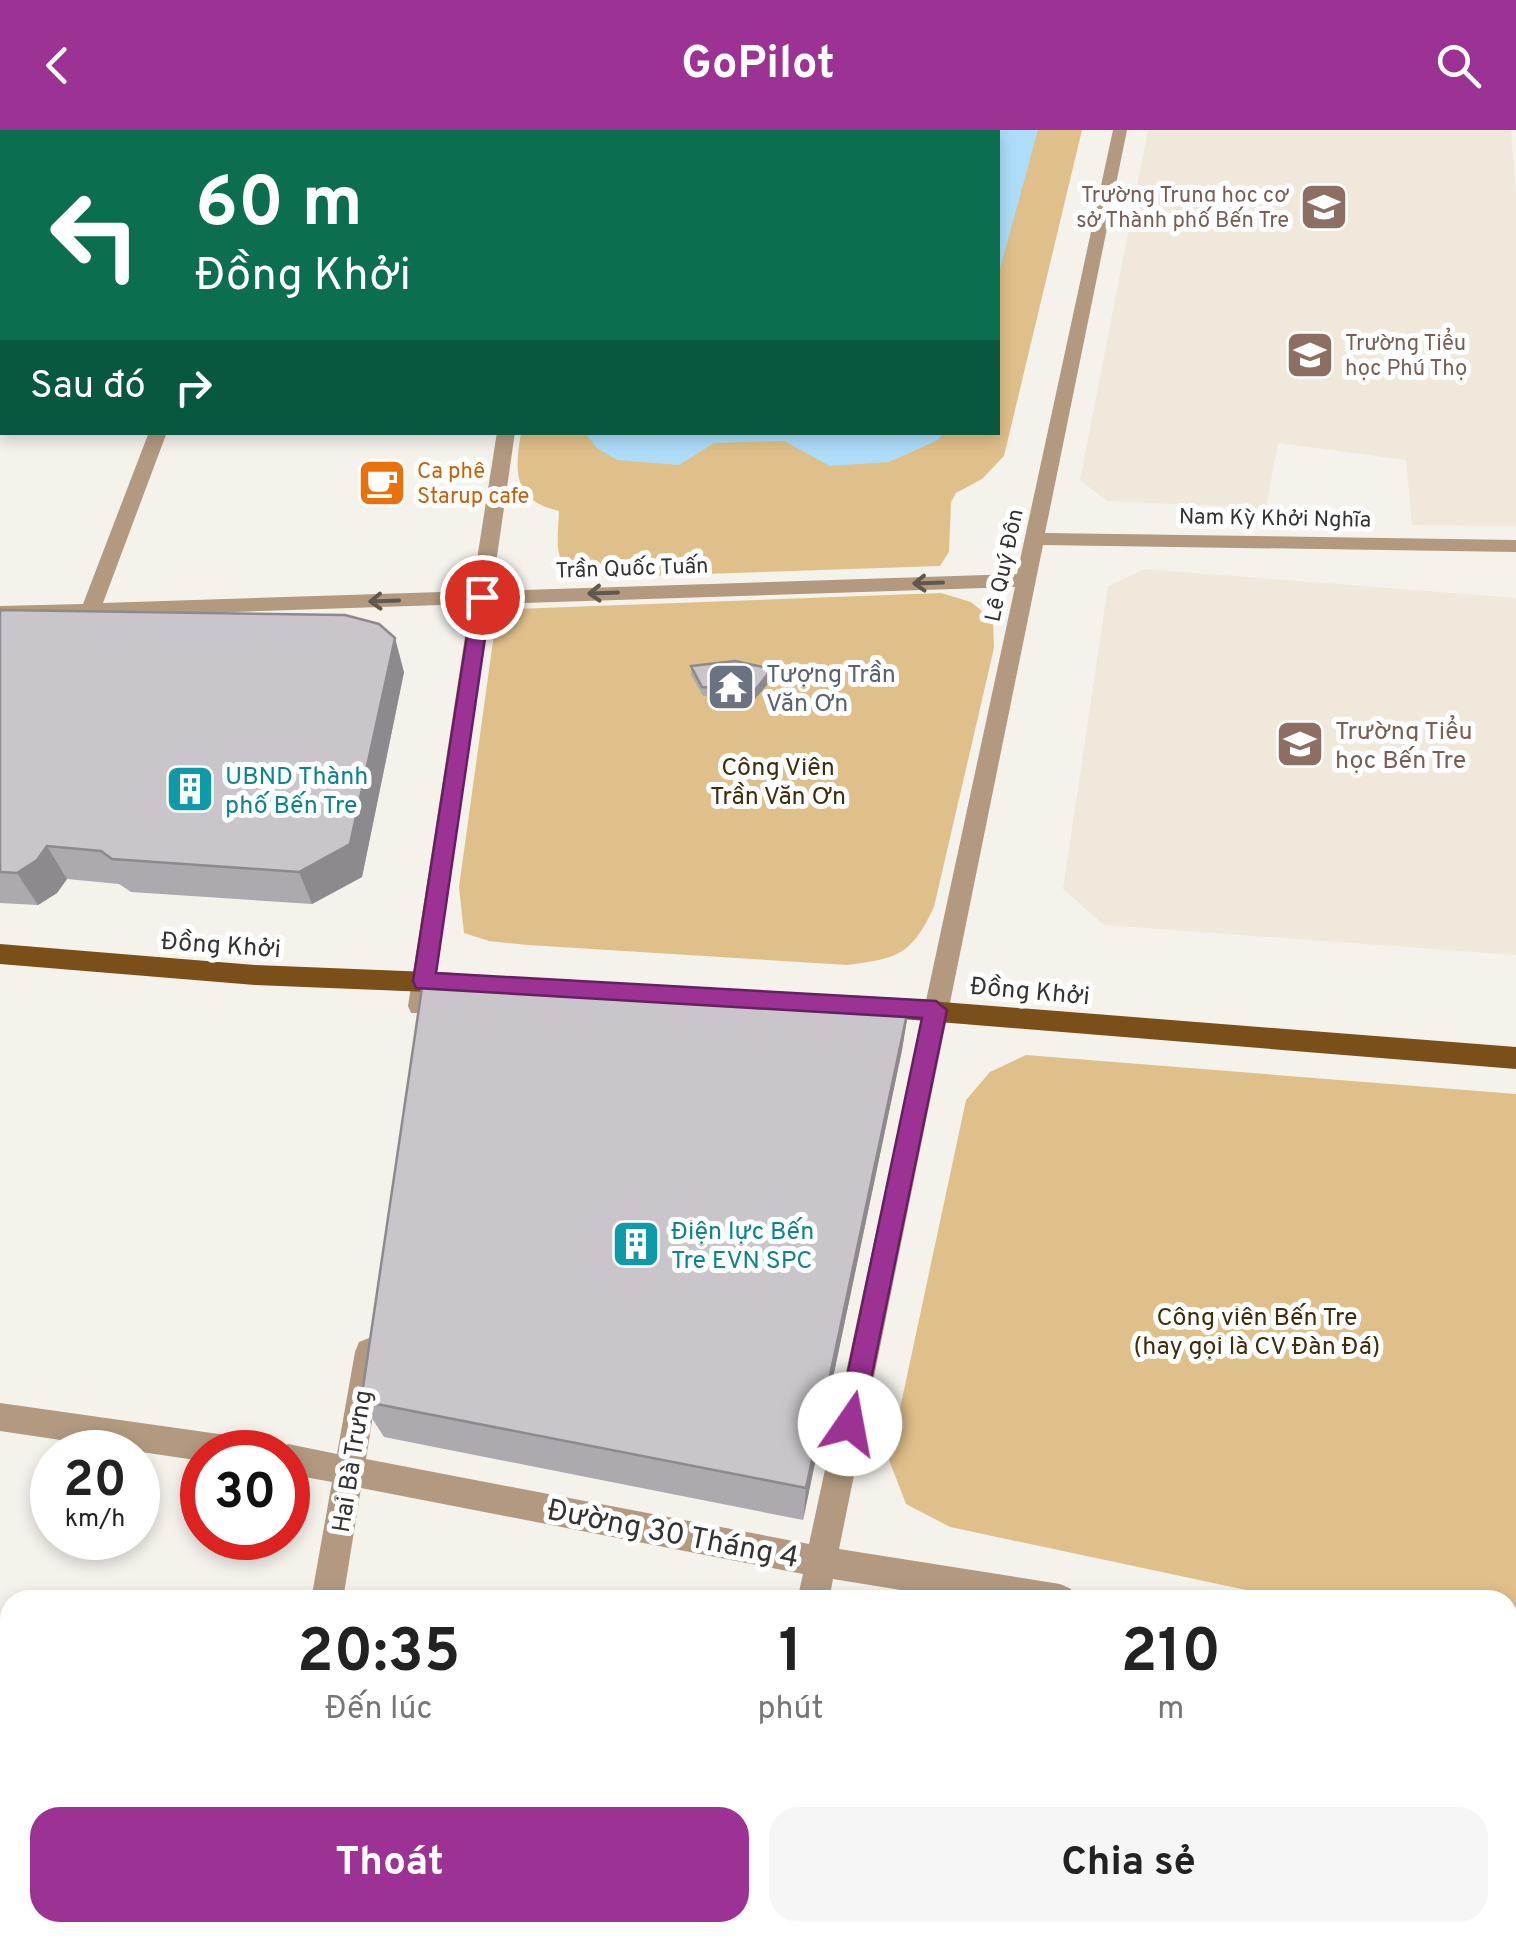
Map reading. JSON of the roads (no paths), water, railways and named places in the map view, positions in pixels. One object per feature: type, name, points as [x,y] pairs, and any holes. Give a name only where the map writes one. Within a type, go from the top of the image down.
[{"type":"main road","name":"Đồng Khởi","points":[[0,954],[256,975],[484,984]]},
{"type":"main road","name":"Đồng Khởi","points":[[857,1006],[1516,1058]]},
{"type":"street","name":"Lê Quý Đôn","points":[[815,1590],[1120,130]]},
{"type":"street","points":[[90,611],[157,435]]},
{"type":"street","points":[[415,1040],[506,435]]},
{"type":"street","name":"Nam Kỳ Khởi Nghĩa","points":[[1034,539],[1516,546]]},
{"type":"street","name":"Trần Quốc Tuấn","points":[[0,612],[1026,580]]},
{"type":"street","name":"Hai Bà Trưng","points":[[329,1590],[372,1332]]},
{"type":"street","points":[[0,1417],[180,1443]]},
{"type":"street","name":"Đường 30 Tháng 4","points":[[310,1463],[822,1562],[997,1590]]},
{"type":"water","points":[[1000,130],[1038,130],[1000,269]]},
{"type":"water","points":[[587,435],[942,435],[889,462],[830,466],[784,441],[714,443],[679,465],[617,460],[597,448]]},
{"type":"place","name":"Trường Trung học cơ sở Thành phố Bến Tre","points":[[1324,207]]},
{"type":"place","name":"Trường Tiểu học Phú Thọ","points":[[1310,355]]},
{"type":"place","name":"Ca phê Starup cafe","points":[[382,483]]},
{"type":"place","name":"Tượng Trần Văn Ơn","points":[[731,687]]},
{"type":"place","name":"Trường Tiểu học Bến Tre","points":[[1300,744]]},
{"type":"place","name":"UBND Thành phố Bến Tre","points":[[190,789]]},
{"type":"place","name":"Điện lực Bến Tre EVN SPC","points":[[636,1244]]},
{"type":"park label","name":"Công Viên Trần Văn Ơn","points":[[778,780]]},
{"type":"park label","name":"Công viên Bến Tre (hay gọi là CV Đàn Đá)","points":[[1257,1330]]}]
